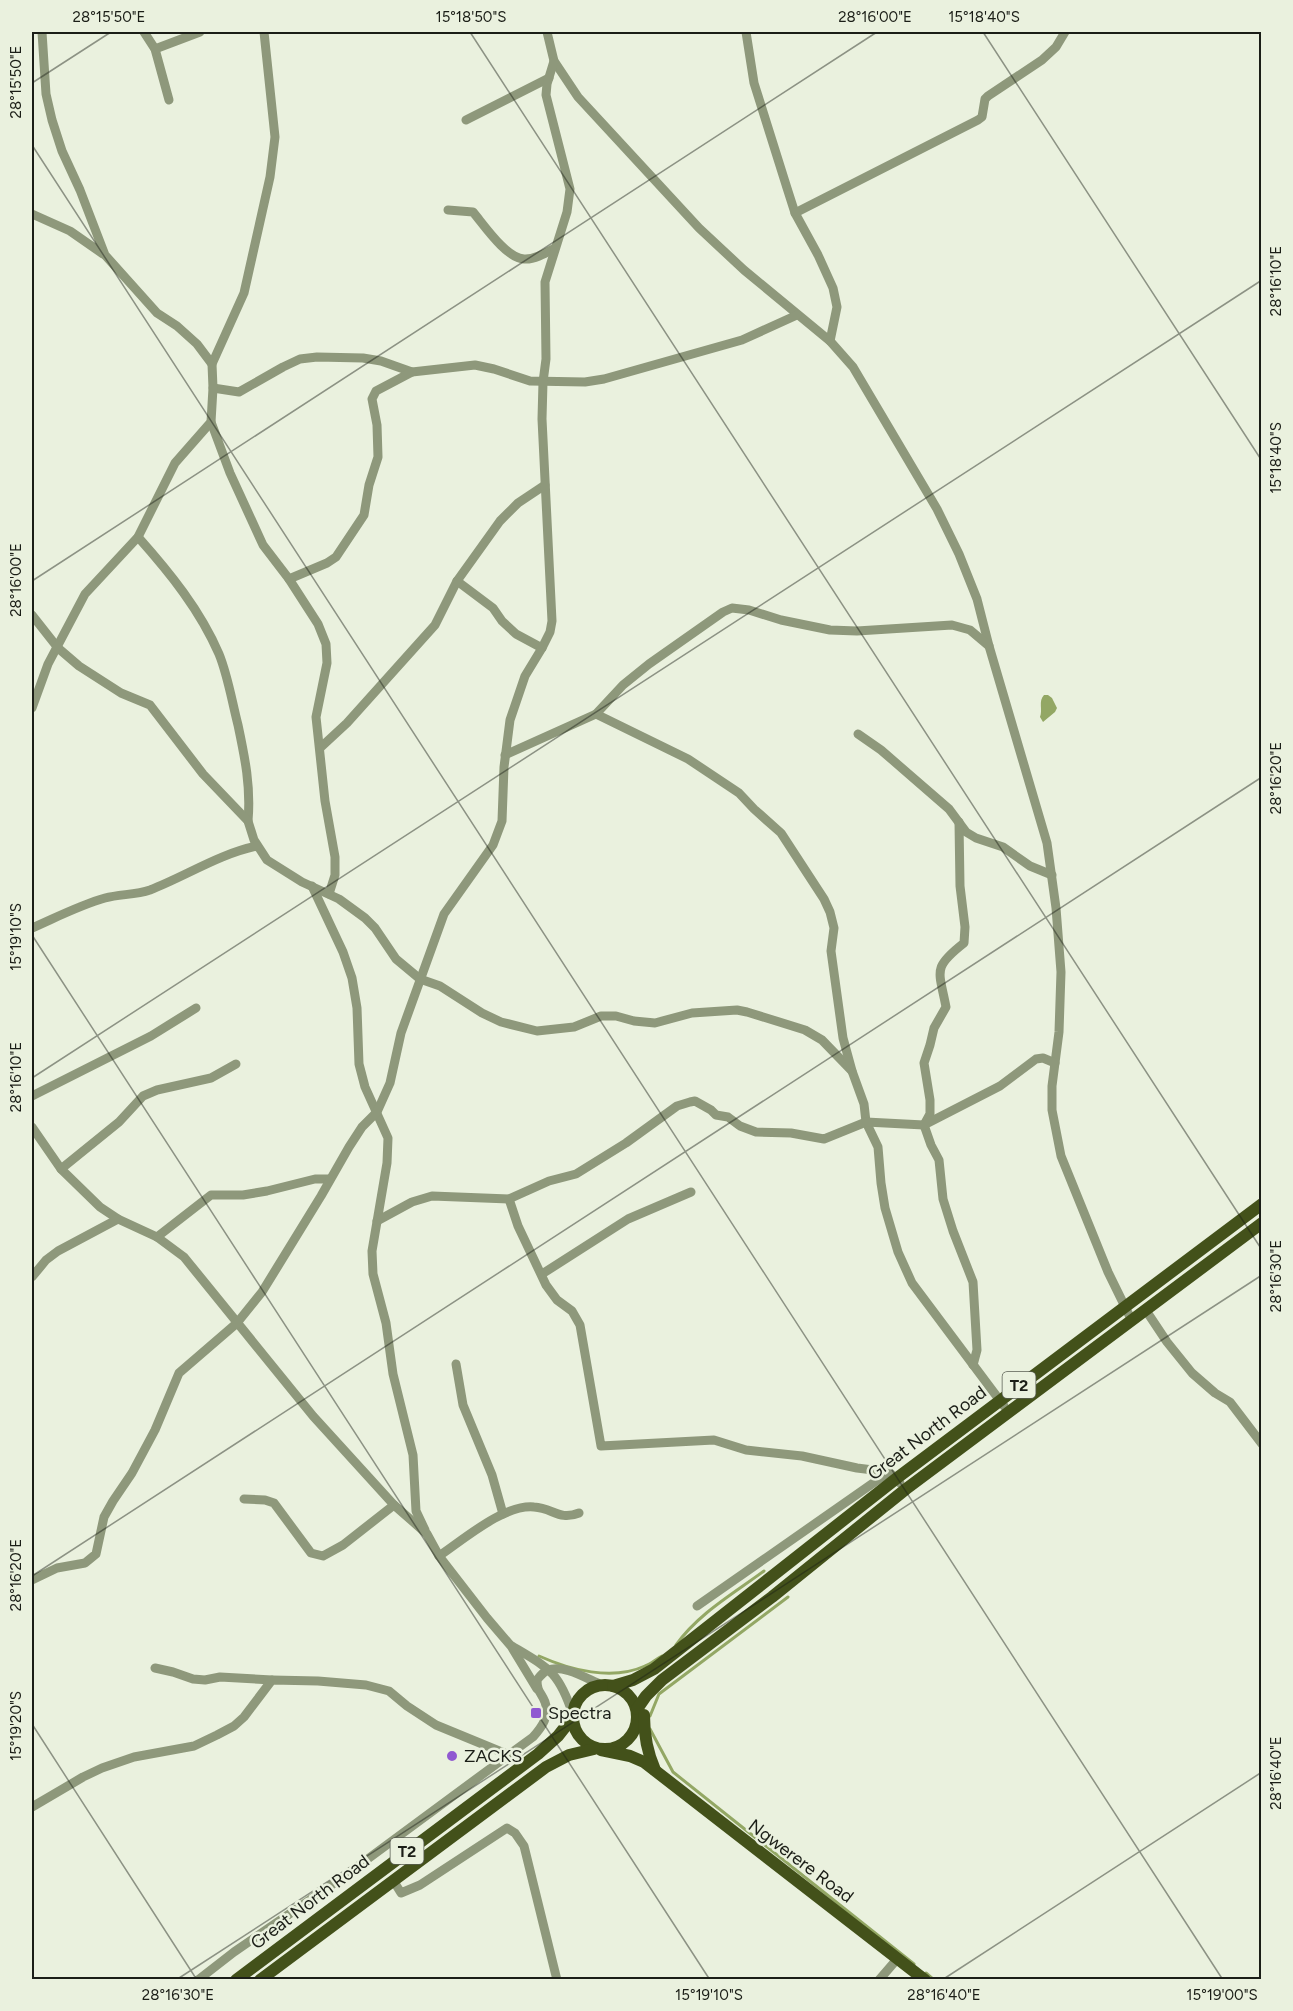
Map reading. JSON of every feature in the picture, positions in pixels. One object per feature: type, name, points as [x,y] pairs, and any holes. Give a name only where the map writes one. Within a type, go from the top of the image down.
[{"type":"main road","name":"Great North Road","points":[[608,1686],[633,1680],[654,1669],[892,1475],[1000,1400],[1262,1204]]},
{"type":"main road","name":"Great North Road","points":[[637,1712],[648,1694],[662,1680],[772,1597],[906,1490],[1131,1319],[1262,1223]]},
{"type":"main road","points":[[637,1712],[635,1729],[629,1738],[616,1747],[597,1750],[578,1736],[573,1724],[576,1703],[579,1697],[590,1689],[608,1686],[628,1694],[637,1712],[655,1772]]},
{"type":"main road","points":[[644,1734],[644,1714],[648,1694]]},
{"type":"main road","name":"Great North Road","points":[[236,1980],[538,1754],[558,1737],[573,1716]]},
{"type":"main road","name":"Great North Road","points":[[260,1980],[557,1760],[569,1755],[597,1750]]},
{"type":"main road","name":"Ngwerere Road","points":[[597,1750],[630,1756],[644,1762],[925,1980]]},
{"type":"street","points":[[42,32],[46,94],[52,120],[62,151],[105,255]]},
{"type":"street","points":[[144,32],[155,49],[169,100]]},
{"type":"street","points":[[155,49],[200,32]]},
{"type":"street","points":[[264,32],[275,136],[270,177],[244,293],[212,364],[211,422],[230,472],[263,545],[289,579],[318,624],[326,644],[327,663],[316,717],[325,801],[335,857],[334,875],[329,894]]},
{"type":"street","points":[[547,32],[554,61],[578,97],[699,228],[744,270],[830,341],[853,366],[937,508],[959,554],[977,599],[1047,843],[1061,972],[1059,1032],[1052,1110],[1061,1156],[1108,1272],[1131,1319]]},
{"type":"street","points":[[746,32],[754,83],[795,213],[833,288],[837,308],[830,341]]},
{"type":"street","points":[[795,213],[978,120],[982,117],[985,99],[1042,60],[1056,47],[1065,32]]},
{"type":"street","points":[[32,1580],[57,1568],[85,1563],[96,1554],[104,1517],[151,1439],[179,1373],[237,1323],[262,1292],[362,1127],[377,1112],[390,1083],[401,1033],[428,961],[434,936],[444,914],[494,845],[502,821],[505,755],[510,720],[525,676],[550,632],[552,621],[542,419],[546,359],[545,282],[567,212],[570,189],[546,95],[554,61]]},
{"type":"street","points":[[466,120],[549,78]]},
{"type":"street","points":[[448,210],[473,212],[489,232],[514,256],[525,259],[555,248]]},
{"type":"street","points":[[32,213],[70,231],[105,255],[157,313],[177,326],[197,344],[212,364]]},
{"type":"street","points":[[289,579],[336,557],[364,515],[369,485],[378,457],[377,425],[372,399],[376,391],[412,372],[475,365],[530,381],[585,382],[604,379],[742,340],[797,315]]},
{"type":"street","points":[[213,388],[238,392],[283,366],[300,359],[317,357],[363,358],[381,361],[412,372]]},
{"type":"street","points":[[32,708],[48,664],[86,594],[138,537],[175,463],[211,422]]},
{"type":"street","points":[[320,748],[347,723],[435,625],[457,581],[500,521],[544,485]]},
{"type":"street","points":[[138,537],[185,594],[219,656],[231,694],[245,755],[250,795],[248,821]]},
{"type":"street","points":[[457,581],[493,608],[502,621],[516,634],[542,648]]},
{"type":"street","points":[[505,755],[596,714],[623,685],[649,664],[732,608],[830,630],[857,631],[952,625],[970,630],[989,646]]},
{"type":"street","points":[[32,615],[58,648],[79,666],[121,693],[150,705],[203,774],[248,821],[257,846],[267,860],[339,899],[365,918],[375,928],[396,959],[420,979],[440,986],[491,1018],[537,1031],[574,1027],[601,1016],[616,1016],[634,1021],[656,1023],[692,1013],[737,1010],[747,1012],[805,1030],[822,1040],[852,1071]]},
{"type":"street","points":[[596,714],[688,759],[739,793],[781,833],[830,912],[834,928],[831,951],[843,1038],[864,1104],[866,1122],[878,1147],[885,1208],[903,1263],[912,1283],[1009,1412]]},
{"type":"street","points":[[858,734],[881,750],[949,809],[966,832],[976,838],[1003,847],[1030,866],[1052,875]]},
{"type":"street","points":[[959,822],[964,943],[945,958],[940,968],[946,1007],[934,1028],[924,1063],[930,1100],[930,1114],[924,1125],[939,1160],[943,1199],[973,1282],[977,1350],[973,1365]]},
{"type":"street","points":[[32,928],[102,899],[139,894],[207,865],[221,856],[257,846]]},
{"type":"street","points":[[198,1980],[534,1737],[546,1719],[545,1702],[511,1646],[439,1556],[416,1511],[412,1455],[393,1374],[386,1323],[373,1274],[372,1251],[387,1163],[388,1138],[365,1087],[359,1064],[357,1008],[352,978],[312,886]]},
{"type":"street","points":[[32,1096],[152,1036],[196,1008]]},
{"type":"street","points":[[376,1221],[412,1202],[432,1196],[509,1199],[549,1181],[576,1174],[626,1143],[677,1106],[690,1102],[695,1101],[716,1115],[728,1117],[740,1126],[756,1132],[791,1133],[824,1139],[866,1122],[924,1125],[1000,1086],[1036,1059],[1043,1058],[1055,1063]]},
{"type":"street","points":[[61,1169],[119,1122],[143,1096],[157,1090],[211,1078],[236,1064]]},
{"type":"street","points":[[32,1127],[61,1169],[100,1207],[118,1219],[157,1237],[184,1257],[313,1416],[394,1505],[427,1533]]},
{"type":"street","points":[[157,1237],[211,1196],[243,1195],[315,1179],[330,1179]]},
{"type":"street","points":[[542,1274],[628,1219],[691,1192]]},
{"type":"street","points":[[509,1199],[518,1226],[546,1285],[557,1300],[572,1311],[580,1325],[602,1446],[714,1440],[746,1450],[802,1456],[892,1475],[906,1490]]},
{"type":"street","points":[[32,1277],[46,1260],[58,1251],[118,1219]]},
{"type":"street","points":[[1145,1309],[1167,1342],[1192,1373],[1215,1393],[1230,1402],[1262,1444]]},
{"type":"street","points":[[456,1364],[463,1405],[492,1475],[503,1514]]},
{"type":"street","points":[[697,1606],[892,1475]]},
{"type":"street","points":[[244,1499],[274,1503],[311,1553],[322,1556],[343,1545],[394,1505]]},
{"type":"street","points":[[439,1556],[503,1514],[533,1507],[564,1517],[579,1513]]},
{"type":"street","points":[[511,1646],[549,1669],[565,1692],[573,1716]]},
{"type":"street","points":[[155,1668],[193,1679],[205,1680],[220,1677],[366,1685],[389,1691],[436,1725],[509,1755]]},
{"type":"street","points":[[537,1689],[537,1680],[549,1669],[564,1670],[608,1686]]},
{"type":"street","points":[[32,1807],[102,1768],[134,1757],[194,1746],[234,1726],[244,1717],[272,1680]]},
{"type":"street","points":[[393,1880],[401,1893],[420,1885],[507,1828],[524,1846],[556,1980]]},
{"type":"street","points":[[879,1980],[898,1958]]},
{"type":"shaded area","points":[[1044,695],[1052,698],[1057,708],[1043,722],[1040,717],[1041,700]]},
{"type":"waterway","points":[[676,1645],[695,1623],[764,1571]]},
{"type":"waterway","points":[[650,1716],[659,1694],[788,1597]]},
{"type":"waterway","points":[[539,1656],[564,1666],[605,1673],[632,1670],[647,1665],[662,1656]]},
{"type":"waterway","points":[[650,1729],[673,1772],[914,1964]]},
{"type":"waterway","points":[[926,1973],[934,1980]]},
{"type":"place","name":"Spectra","points":[[536,1713]]},
{"type":"place","name":"ZACKS","points":[[452,1756]]}]
